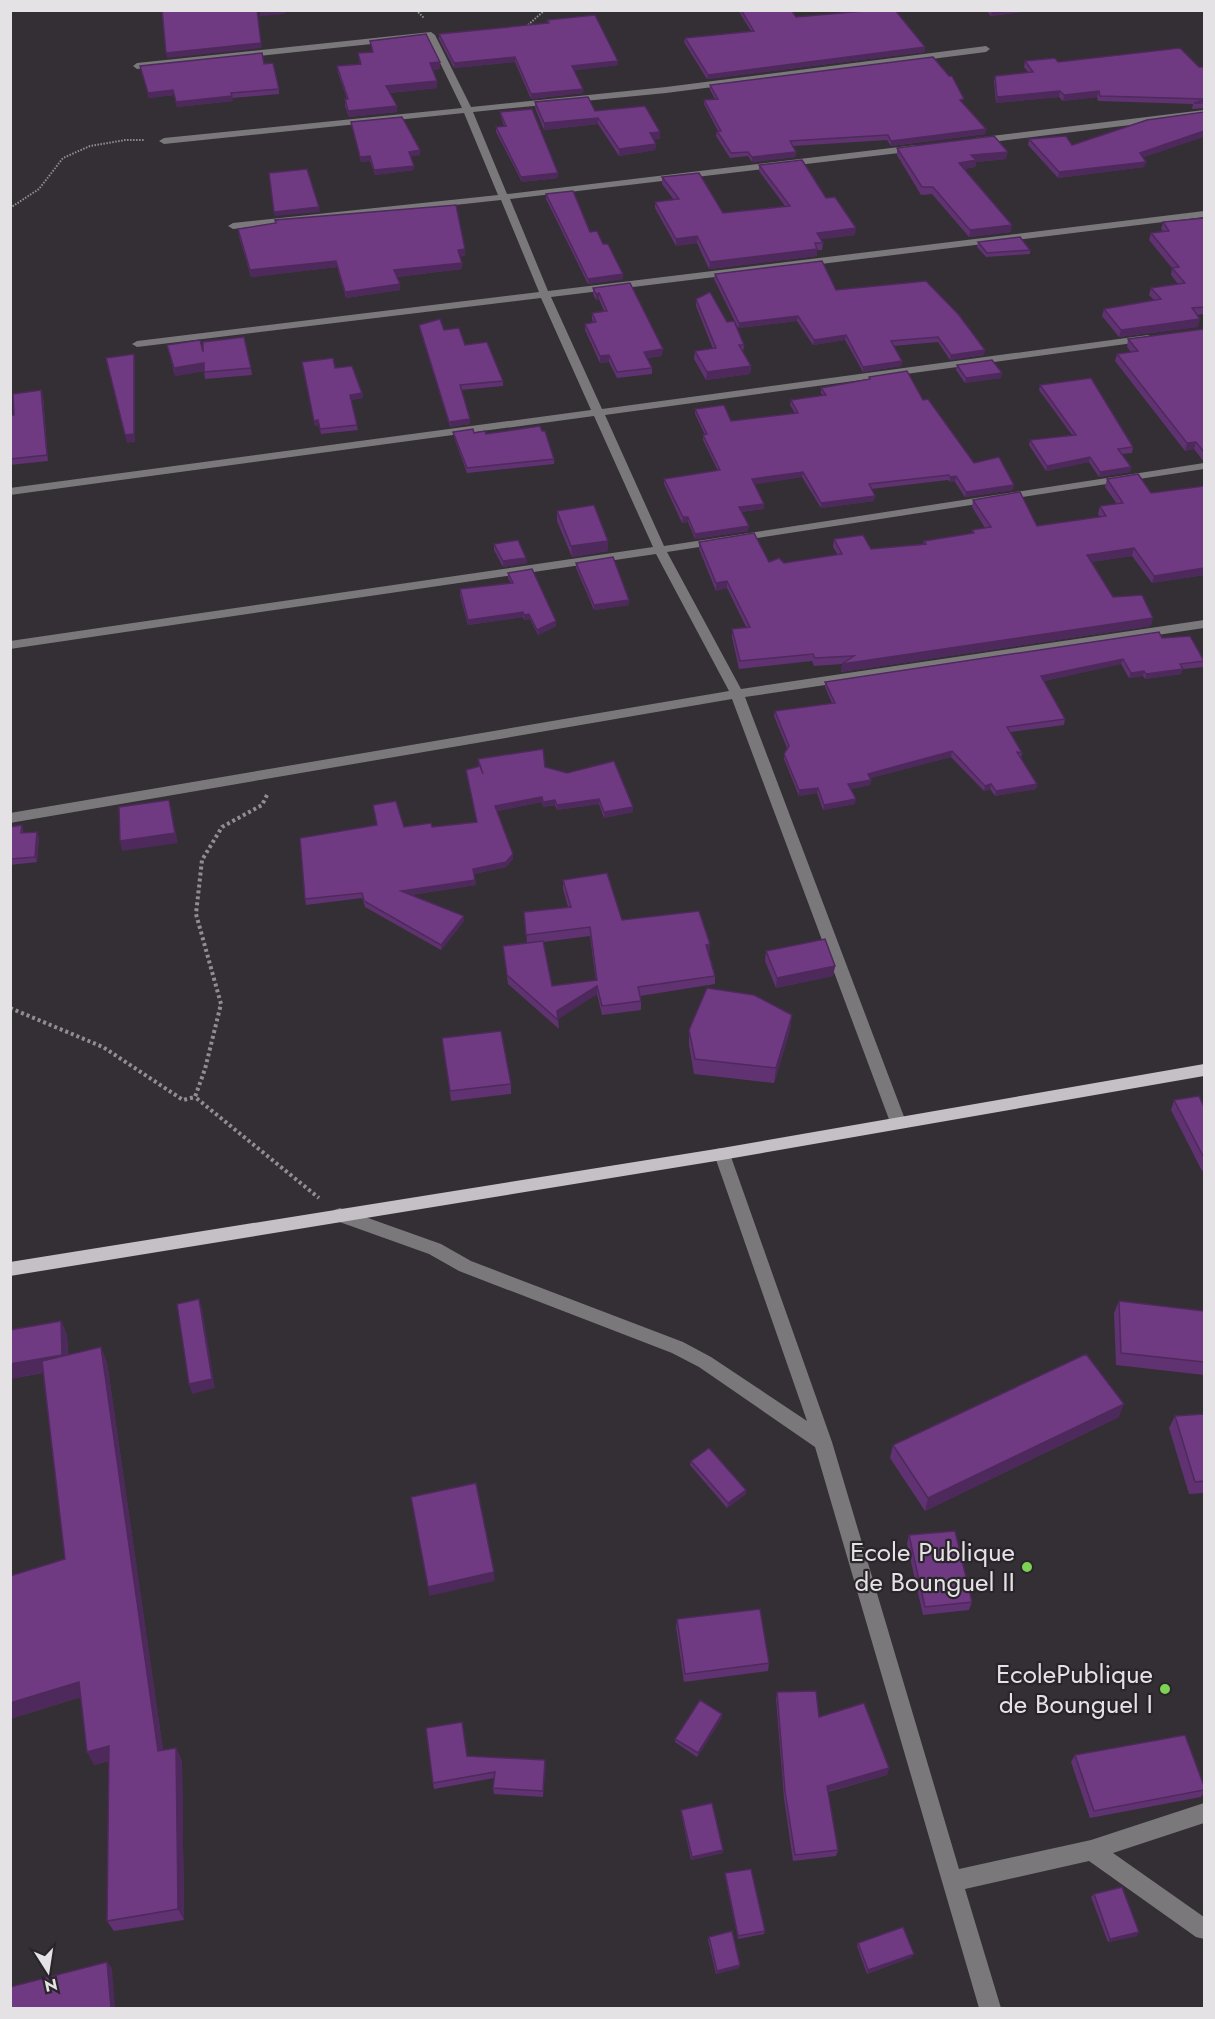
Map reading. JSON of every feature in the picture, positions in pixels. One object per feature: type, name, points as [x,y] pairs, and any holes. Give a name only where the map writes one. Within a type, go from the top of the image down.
[{"type":"main road","points":[[10,1269],[722,1154],[1204,1070]]},
{"type":"street","points":[[137,66],[431,35],[468,111],[544,295],[660,550],[737,694],[898,1122]]},
{"type":"street","points":[[164,141],[666,90],[986,49]]},
{"type":"street","points":[[967,142],[1204,113]]},
{"type":"street","points":[[233,225],[931,146]]},
{"type":"street","points":[[137,344],[1204,214]]},
{"type":"street","points":[[10,492],[1158,337]]},
{"type":"street","points":[[10,645],[660,550],[1204,466]]},
{"type":"street","points":[[10,818],[737,694],[1204,624]]},
{"type":"street","points":[[722,1154],[823,1442],[990,2008]]},
{"type":"street","points":[[340,1215],[435,1249],[465,1266],[677,1347],[705,1362],[823,1442]]},
{"type":"street","points":[[953,1881],[1091,1851],[1204,1813]]},
{"type":"street","points":[[1091,1851],[1204,1929]]},
{"type":"path","points":[[528,25],[544,10]]},
{"type":"path","points":[[10,208],[39,189],[63,158],[90,146],[125,140],[164,141]]},
{"type":"path","points":[[195,1097],[205,1069],[220,1004],[196,914],[202,860],[222,828],[262,805],[278,772]]},
{"type":"path","points":[[10,1008],[103,1047],[183,1100],[195,1097]]},
{"type":"path","points":[[195,1097],[340,1215]]},
{"type":"building","points":[[162,10],[257,10],[261,43],[166,53]]},
{"type":"building","points":[[741,10],[791,10],[796,17],[895,10],[925,47],[708,75],[685,38],[754,31]]},
{"type":"building","points":[[595,15],[618,61],[572,66],[583,89],[531,94],[515,57],[454,63],[439,34],[549,23],[547,20]]},
{"type":"building","points":[[426,34],[440,62],[430,63],[437,81],[386,86],[397,106],[348,111],[345,99],[348,99],[337,66],[361,64],[358,53],[373,52],[370,41]]},
{"type":"building","points":[[1180,48],[1199,67],[1204,67],[1204,99],[1100,96],[1099,91],[1064,95],[1060,91],[997,97],[995,76],[1033,72],[1025,61],[1055,58],[1058,62]]},
{"type":"building","points":[[262,53],[264,64],[273,63],[279,89],[231,93],[232,96],[176,102],[173,90],[148,93],[140,66]]},
{"type":"building","points":[[933,57],[949,76],[952,76],[964,99],[960,100],[986,129],[891,141],[888,135],[790,141],[796,152],[752,157],[748,152],[731,153],[717,131],[721,131],[704,100],[718,99],[710,85]]},
{"type":"building","points":[[588,97],[595,111],[645,106],[660,132],[650,133],[656,144],[619,149],[598,118],[544,123],[535,102]]},
{"type":"building","points":[[532,109],[558,173],[521,177],[496,127],[506,126],[500,112]]},
{"type":"building","points":[[1204,112],[1204,131],[1140,153],[1146,162],[1059,172],[1029,139],[1066,136],[1072,145],[1147,120]]},
{"type":"building","points":[[402,117],[420,150],[409,152],[414,166],[374,170],[370,156],[360,157],[351,122]]},
{"type":"building","points":[[994,136],[1008,152],[971,155],[976,160],[959,163],[1012,225],[970,230],[933,187],[922,187],[897,148]]},
{"type":"building","points":[[802,160],[826,198],[835,197],[856,228],[817,233],[823,243],[815,243],[817,249],[710,262],[697,236],[676,239],[655,202],[679,199],[662,177],[699,173],[723,213],[790,206],[759,165]]},
{"type":"building","points":[[307,169],[319,207],[274,212],[269,173]]},
{"type":"building","points":[[573,191],[590,232],[597,231],[603,244],[608,244],[623,274],[588,279],[546,194]]},
{"type":"building","points":[[456,205],[465,249],[458,250],[462,263],[394,270],[400,284],[345,292],[336,261],[250,270],[238,229],[276,223],[275,220]]},
{"type":"building","points":[[1204,218],[1204,307],[1192,308],[1200,319],[1121,330],[1104,309],[1161,299],[1151,288],[1185,283],[1172,268],[1179,267],[1151,233],[1169,231],[1163,222]]},
{"type":"building","points":[[1020,237],[1030,250],[987,253],[978,242]]},
{"type":"building","points":[[822,261],[836,290],[926,281],[959,315],[985,350],[951,355],[938,337],[891,341],[902,361],[863,367],[846,335],[814,340],[798,316],[739,323],[715,274]]},
{"type":"building","points":[[630,283],[663,349],[644,352],[652,368],[617,372],[609,355],[600,356],[585,324],[596,322],[592,313],[607,311],[599,293],[596,294],[593,288]]},
{"type":"building","points":[[710,292],[727,322],[734,321],[744,345],[739,345],[751,366],[707,372],[695,351],[716,348],[696,299]]},
{"type":"building","points":[[440,319],[444,330],[459,328],[465,345],[487,342],[503,381],[460,385],[470,419],[449,422],[419,325]]},
{"type":"building","points":[[1204,329],[1204,452],[1196,442],[1187,443],[1117,354],[1138,351],[1128,339]]},
{"type":"building","points":[[244,337],[251,368],[204,372],[204,363],[174,368],[167,345],[200,340],[203,352],[203,342]]},
{"type":"building","points":[[134,354],[134,434],[125,435],[106,358]]},
{"type":"building","points":[[333,358],[335,368],[352,366],[362,393],[350,395],[357,425],[320,429],[318,420],[314,421],[302,362]]},
{"type":"building","points":[[992,360],[1002,373],[966,378],[957,365]]},
{"type":"building","points":[[907,371],[923,400],[928,399],[974,463],[999,457],[1014,485],[966,492],[956,476],[950,477],[949,475],[869,484],[875,496],[821,503],[803,472],[752,479],[764,504],[739,507],[749,526],[695,534],[688,517],[683,517],[664,479],[720,470],[703,435],[707,434],[695,409],[724,405],[731,421],[798,413],[791,400],[826,395],[821,388]]},
{"type":"building","points":[[1091,378],[1133,447],[1118,449],[1131,467],[1100,472],[1090,457],[1047,466],[1030,440],[1076,435],[1040,385]]},
{"type":"building","points":[[41,390],[47,455],[10,459],[10,415],[14,415],[13,394]]},
{"type":"building","points":[[540,426],[542,431],[545,431],[554,459],[467,468],[453,432],[473,429],[474,433],[485,431],[486,434]]},
{"type":"building","points":[[1138,474],[1151,493],[1204,486],[1204,568],[1154,576],[1134,548],[1087,555],[1113,597],[1142,595],[1153,618],[842,664],[854,656],[815,658],[813,654],[740,661],[732,629],[750,627],[727,581],[716,583],[699,542],[754,533],[769,562],[779,558],[784,563],[842,554],[834,539],[863,535],[871,549],[926,544],[924,541],[974,533],[972,530],[991,527],[973,500],[1020,492],[1037,526],[1106,516],[1100,506],[1123,503],[1107,479]]},
{"type":"building","points":[[594,505],[608,541],[571,546],[557,511]]},
{"type":"building","points":[[518,540],[526,558],[503,561],[494,544]]},
{"type":"building","points":[[613,557],[629,600],[594,605],[576,563]]},
{"type":"building","points":[[532,569],[556,621],[537,630],[529,614],[524,615],[523,612],[468,620],[460,589],[513,583],[508,573]]},
{"type":"building","points":[[1159,632],[1162,638],[1190,636],[1204,661],[1180,664],[1183,669],[1146,674],[1144,671],[1131,673],[1123,659],[1041,676],[1065,719],[1007,727],[1022,753],[1017,752],[1037,784],[996,791],[991,784],[985,786],[952,751],[868,774],[871,780],[848,784],[856,799],[824,805],[818,788],[799,790],[784,754],[789,746],[775,711],[835,703],[825,682]]},
{"type":"building","points":[[543,749],[545,767],[567,773],[614,761],[633,807],[604,812],[599,799],[557,805],[555,800],[543,802],[542,797],[495,806],[513,854],[506,862],[473,869],[475,880],[401,891],[464,916],[441,945],[364,901],[362,893],[305,899],[300,838],[377,825],[373,805],[396,801],[404,827],[431,823],[432,827],[477,822],[466,770],[480,766],[483,774],[478,759]]},
{"type":"building","points":[[169,800],[175,833],[120,841],[119,807]]},
{"type":"building","points":[[22,825],[21,833],[37,832],[35,857],[10,859],[10,827]]},
{"type":"building","points":[[607,873],[622,920],[699,911],[710,944],[706,945],[715,976],[638,987],[641,1001],[602,1006],[597,986],[557,1011],[558,1020],[507,975],[503,946],[543,941],[552,986],[597,980],[590,927],[526,935],[524,912],[571,907],[563,880]]},
{"type":"building","points":[[825,939],[835,966],[777,978],[766,951]]},
{"type":"building","points":[[707,988],[754,995],[792,1015],[776,1068],[695,1059],[689,1030]]},
{"type":"building","points":[[501,1031],[511,1084],[450,1091],[442,1038]]},
{"type":"building","points":[[1199,1096],[1204,1107],[1204,1158],[1174,1100]]},
{"type":"building","points":[[199,1299],[212,1379],[189,1384],[177,1304]]},
{"type":"building","points":[[1119,1301],[1204,1311],[1204,1362],[1121,1353]]},
{"type":"building","points":[[61,1321],[62,1355],[10,1364],[10,1330]]},
{"type":"building","points":[[101,1347],[158,1751],[176,1748],[178,1909],[107,1921],[109,1746],[87,1752],[79,1682],[10,1703],[10,1576],[65,1559],[42,1361]]},
{"type":"building","points":[[1086,1354],[1124,1404],[928,1498],[893,1445]]},
{"type":"building","points":[[1204,1414],[1204,1481],[1195,1482],[1175,1416]]},
{"type":"building","points":[[709,1448],[746,1490],[728,1503],[691,1461]]},
{"type":"building","points":[[476,1483],[494,1572],[428,1587],[411,1497]]},
{"type":"building","points":[[955,1531],[972,1602],[925,1607],[909,1535]]},
{"type":"building","points":[[760,1609],[769,1663],[685,1674],[677,1619]]},
{"type":"building","points":[[816,1691],[819,1717],[864,1703],[889,1768],[827,1786],[838,1850],[795,1855],[785,1791],[777,1692]]},
{"type":"building","points":[[700,1700],[722,1714],[698,1753],[675,1739]]},
{"type":"building","points":[[462,1722],[467,1756],[545,1760],[543,1791],[493,1788],[495,1772],[433,1783],[426,1728]]},
{"type":"building","points":[[1185,1735],[1204,1790],[1094,1811],[1075,1755]]},
{"type":"building","points":[[712,1803],[723,1850],[692,1857],[681,1810]]},
{"type":"building","points":[[751,1869],[765,1931],[738,1936],[725,1873]]},
{"type":"building","points":[[1122,1887],[1139,1932],[1110,1939],[1094,1894]]},
{"type":"building","points":[[903,1927],[914,1954],[868,1970],[858,1943]]},
{"type":"building","points":[[732,1931],[740,1965],[717,1971],[709,1937]]},
{"type":"building","points":[[107,1962],[111,2008],[10,2008],[10,1987]]},
{"type":"place","name":"Ecole Publique de Bounguel II","points":[[1027,1567]]},
{"type":"place","name":"EcolePublique de Bounguel I","points":[[1165,1689]]}]
